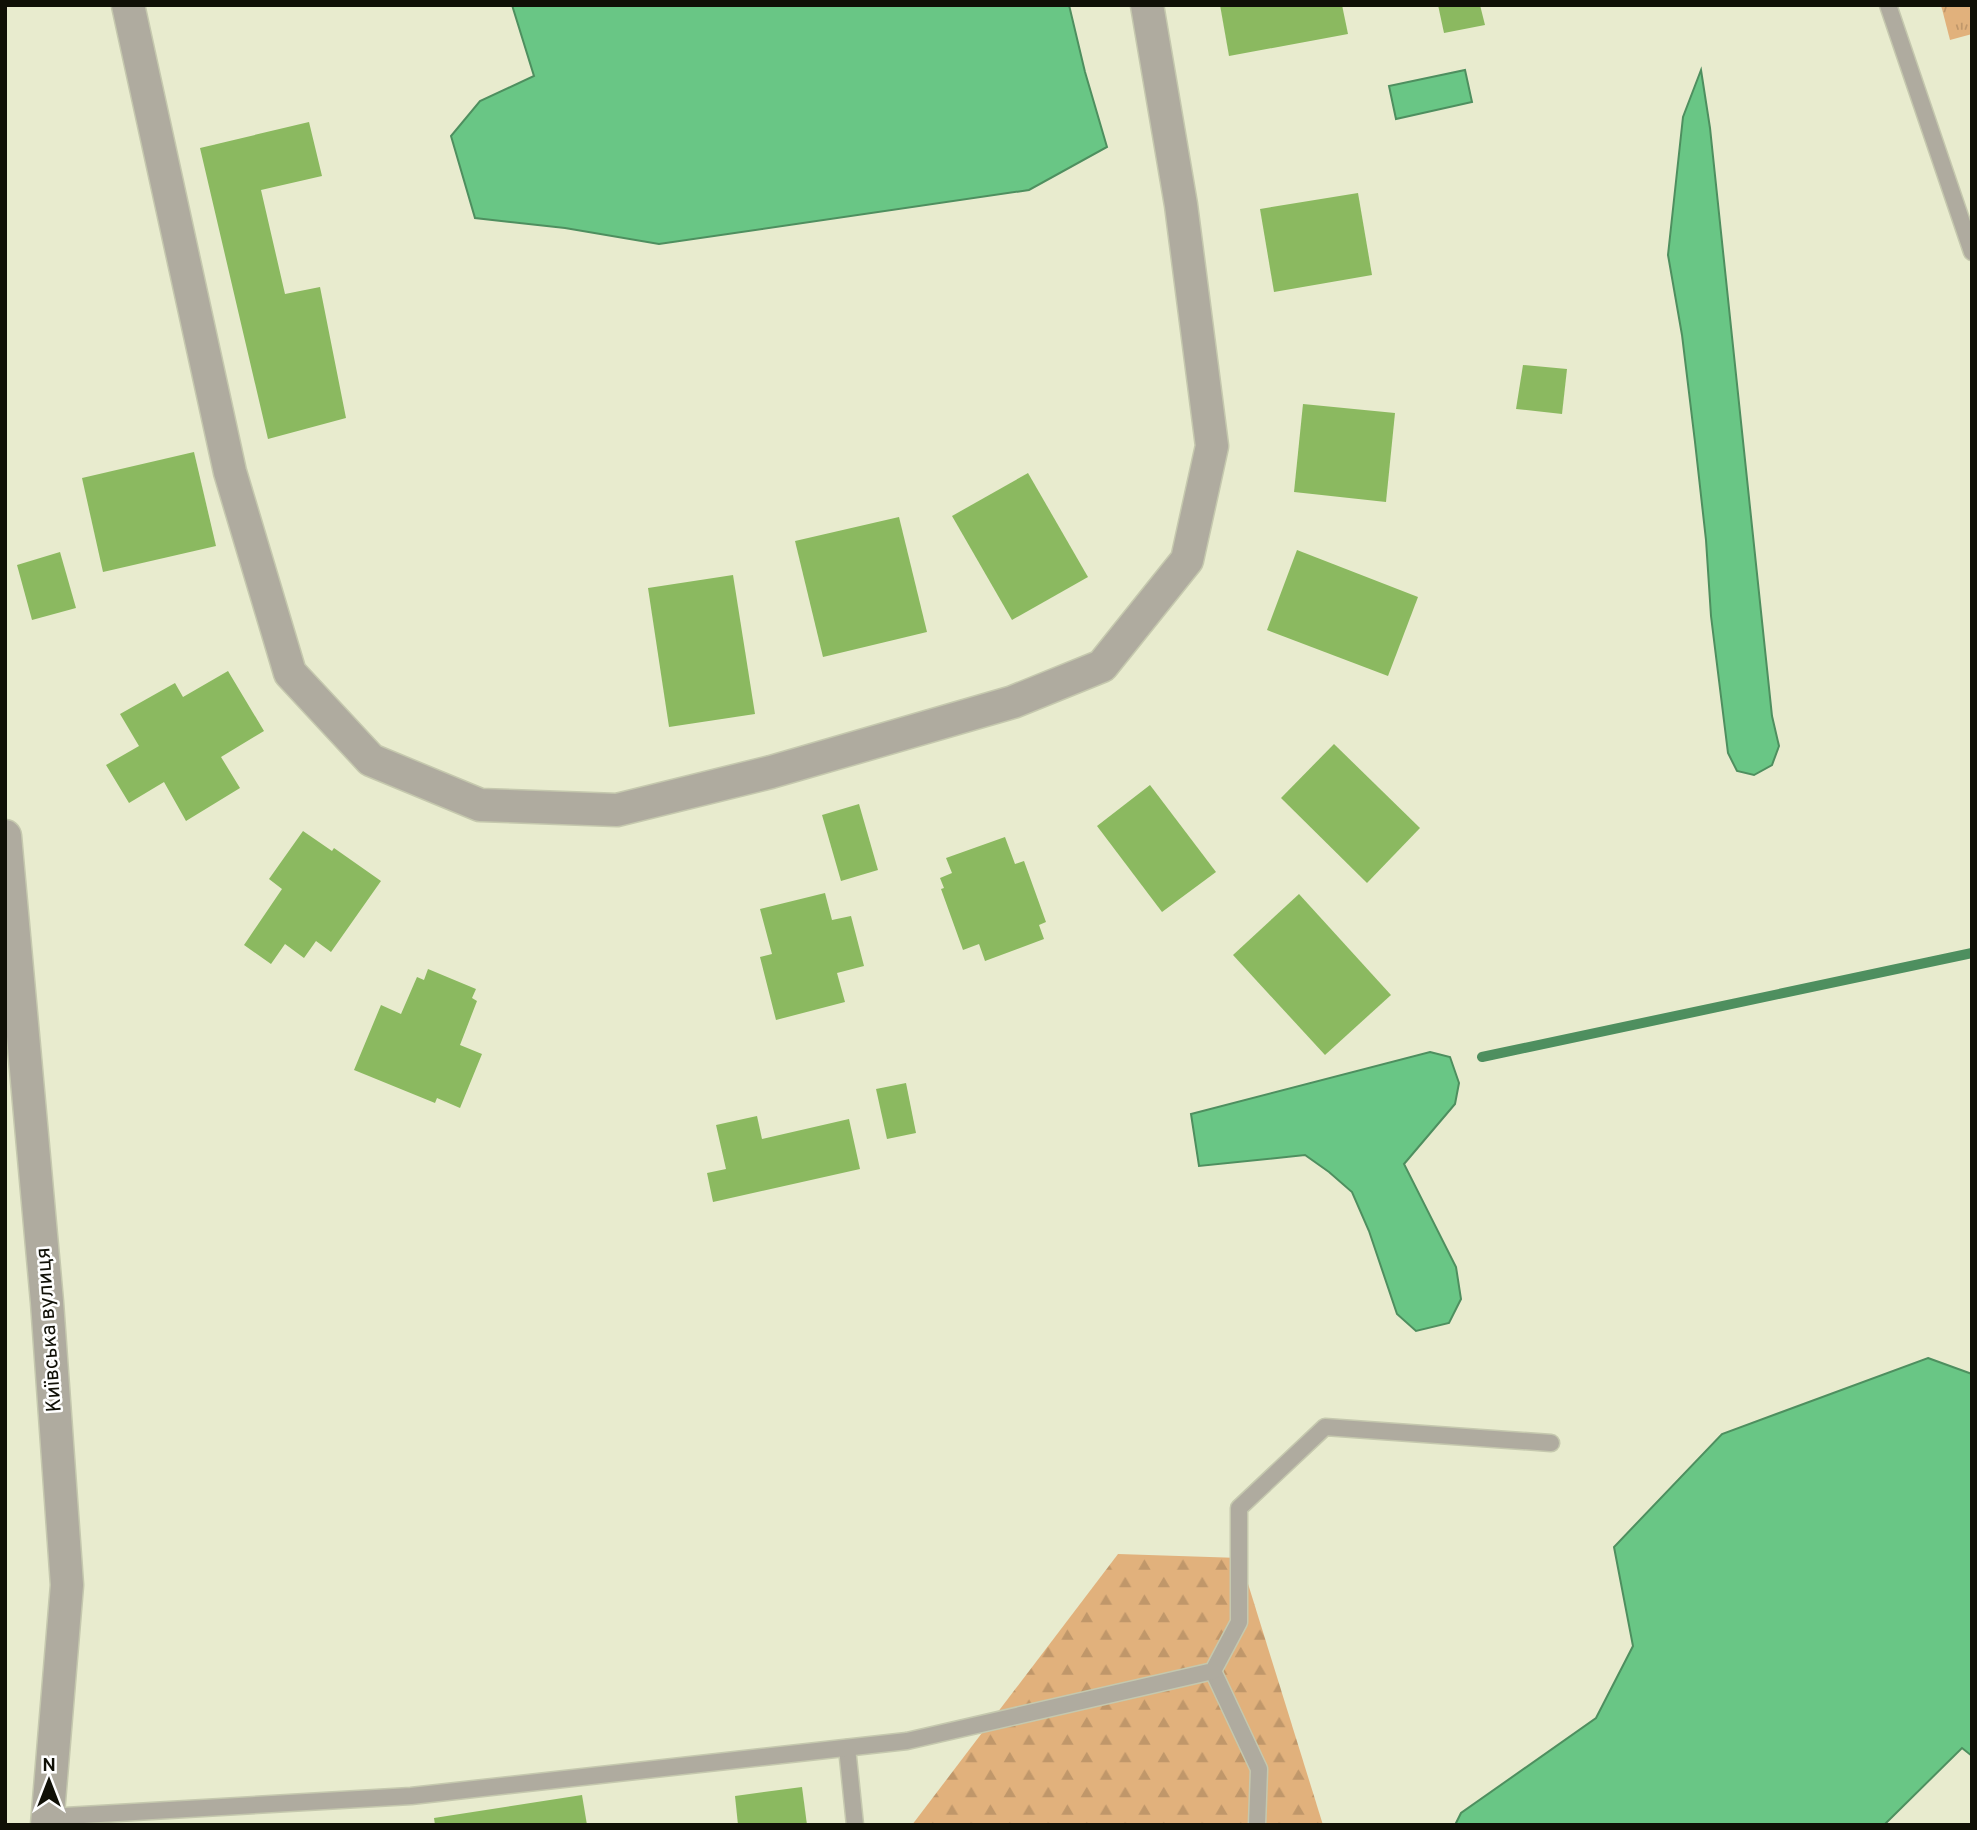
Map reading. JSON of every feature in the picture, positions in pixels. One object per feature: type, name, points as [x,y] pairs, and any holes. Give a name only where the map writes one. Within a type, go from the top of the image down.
[{"type":"street","points":[[128,5],[230,472],[290,673],[371,760],[480,806],[617,810],[771,772],[1013,702],[1101,666],[1187,560],[1212,446],[1181,205],[1147,5]]},
{"type":"street","name":"Київська вулиця","points":[[5,836],[47,1302],[67,1585],[48,1821]]},
{"type":"lane","points":[[1888,5],[1972,252]]},
{"type":"lane","points":[[48,1821],[411,1796],[907,1741],[1213,1671],[1239,1622],[1239,1507],[1325,1427],[1551,1443]]},
{"type":"lane","points":[[1213,1671],[1259,1769],[1257,1825]]},
{"type":"lane","points":[[847,1748],[856,1825]]},
{"type":"green space","points":[[1941,5],[1972,5],[1972,34],[1950,40]]},
{"type":"green space","points":[[1118,1554],[1240,1558],[1323,1825],[912,1825]]},
{"type":"shaded area","points":[[512,5],[1069,5],[1107,147],[1029,190],[659,244],[565,228],[475,218],[451,136],[480,101],[534,76]]},
{"type":"shaded area","points":[[1465,70],[1472,102],[1396,119],[1389,86]]},
{"type":"shaded area","points":[[1701,70],[1710,128],[1772,716],[1779,746],[1772,765],[1754,775],[1737,771],[1728,753],[1711,616],[1695,442],[1682,335],[1668,255],[1683,117]]},
{"type":"shaded area","points":[[1430,1052],[1450,1057],[1459,1083],[1455,1104],[1404,1164],[1456,1267],[1461,1299],[1449,1323],[1416,1331],[1397,1314],[1369,1231],[1352,1192],[1305,1155],[1199,1166],[1191,1114]]},
{"type":"shaded area","points":[[1928,1358],[1972,1374],[1972,1756],[1962,1748],[1884,1825],[1455,1825],[1461,1813],[1596,1718],[1633,1646],[1614,1547],[1722,1434]]},
{"type":"building","points":[[1220,5],[1342,5],[1348,34],[1229,56]]},
{"type":"building","points":[[1438,5],[1480,5],[1485,25],[1444,33]]},
{"type":"building","points":[[309,122],[322,176],[261,190],[285,294],[320,287],[346,418],[268,439],[200,148]]},
{"type":"building","points":[[1358,193],[1372,275],[1274,292],[1260,209]]},
{"type":"building","points":[[1523,365],[1567,369],[1562,414],[1516,409]]},
{"type":"building","points":[[1303,404],[1395,413],[1386,502],[1294,492]]},
{"type":"building","points":[[194,452],[216,546],[103,572],[82,478]]},
{"type":"building","points":[[1028,473],[1088,577],[1012,620],[952,516]]},
{"type":"building","points":[[899,517],[927,632],[823,657],[795,541]]},
{"type":"building","points":[[1297,550],[1418,597],[1388,676],[1267,630]]},
{"type":"building","points":[[60,552],[76,608],[32,620],[17,565]]},
{"type":"building","points":[[733,575],[755,714],[669,727],[648,588]]},
{"type":"building","points":[[228,671],[264,731],[221,757],[240,788],[186,821],[164,782],[129,803],[106,765],[139,746],[120,714],[175,683],[183,697]]},
{"type":"building","points":[[1334,744],[1420,828],[1367,883],[1281,798]]},
{"type":"building","points":[[1150,785],[1216,872],[1162,912],[1097,826]]},
{"type":"building","points":[[859,804],[878,870],[841,881],[822,815]]},
{"type":"building","points":[[303,831],[332,851],[334,848],[381,881],[331,952],[316,941],[304,958],[285,944],[271,964],[244,945],[282,889],[269,879]]},
{"type":"building","points":[[1005,837],[1015,864],[1024,861],[1046,922],[1039,925],[1044,939],[985,961],[979,944],[963,950],[941,889],[944,888],[940,878],[952,873],[946,858]]},
{"type":"building","points":[[825,893],[832,920],[851,916],[864,966],[837,973],[845,1002],[776,1020],[760,957],[772,954],[760,909]]},
{"type":"building","points":[[1299,894],[1391,995],[1325,1055],[1233,955]]},
{"type":"building","points":[[428,969],[476,989],[472,998],[477,1001],[460,1045],[482,1054],[460,1108],[437,1098],[435,1103],[354,1070],[381,1005],[401,1014],[417,977],[424,980]]},
{"type":"building","points":[[906,1083],[916,1133],[887,1139],[876,1089]]},
{"type":"building","points":[[757,1116],[762,1139],[849,1119],[860,1169],[713,1202],[707,1173],[726,1169],[716,1125]]},
{"type":"building","points":[[802,1787],[807,1825],[738,1825],[735,1796]]},
{"type":"building","points":[[582,1795],[587,1825],[435,1825],[434,1818]]},
{"type":"waterway","points":[[1482,1057],[1972,953]]}]
